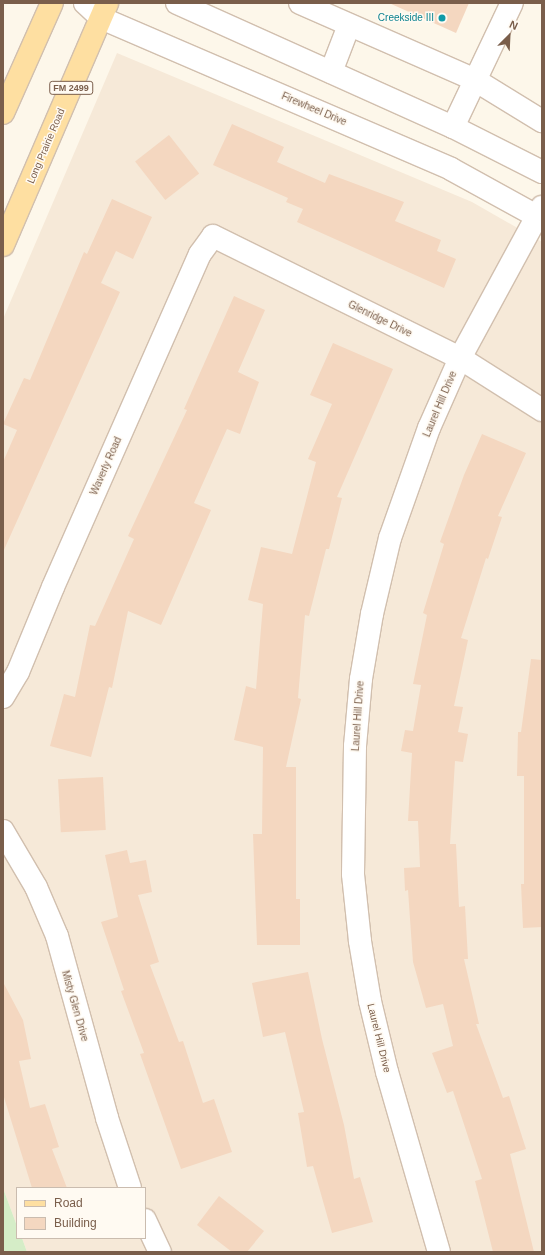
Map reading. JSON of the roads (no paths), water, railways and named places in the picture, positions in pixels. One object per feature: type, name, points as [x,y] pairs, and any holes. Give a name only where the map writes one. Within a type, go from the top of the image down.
[{"type":"main road","points":[[3,113],[52,3]]},
{"type":"main road","name":"Long Prairie Road","points":[[3,245],[104,11]]},
{"type":"street","name":"Firewheel Drive","points":[[86,3],[451,169],[541,214]]},
{"type":"street","points":[[177,3],[453,127],[542,172]]},
{"type":"street","points":[[300,3],[475,80],[542,121]]},
{"type":"street","points":[[453,127],[512,3]]},
{"type":"street","points":[[331,72],[349,25]]},
{"type":"street","name":"Laurel Hill Drive","points":[[439,1252],[389,1080],[370,1000],[354,874],[355,746],[361,679],[372,614],[390,538],[429,428],[460,358],[541,214]]},
{"type":"street","name":"Glenridge Drive","points":[[213,236],[460,358],[542,410]]},
{"type":"street","name":"Waverly Road","points":[[3,697],[18,672],[53,587],[200,254],[213,236]]},
{"type":"street","name":"Misty Glen Drive","points":[[3,831],[36,887],[57,936],[130,1187]]},
{"type":"street","points":[[146,1222],[160,1252]]},
{"type":"place","name":"Creekside III","points":[[442,18]]}]
